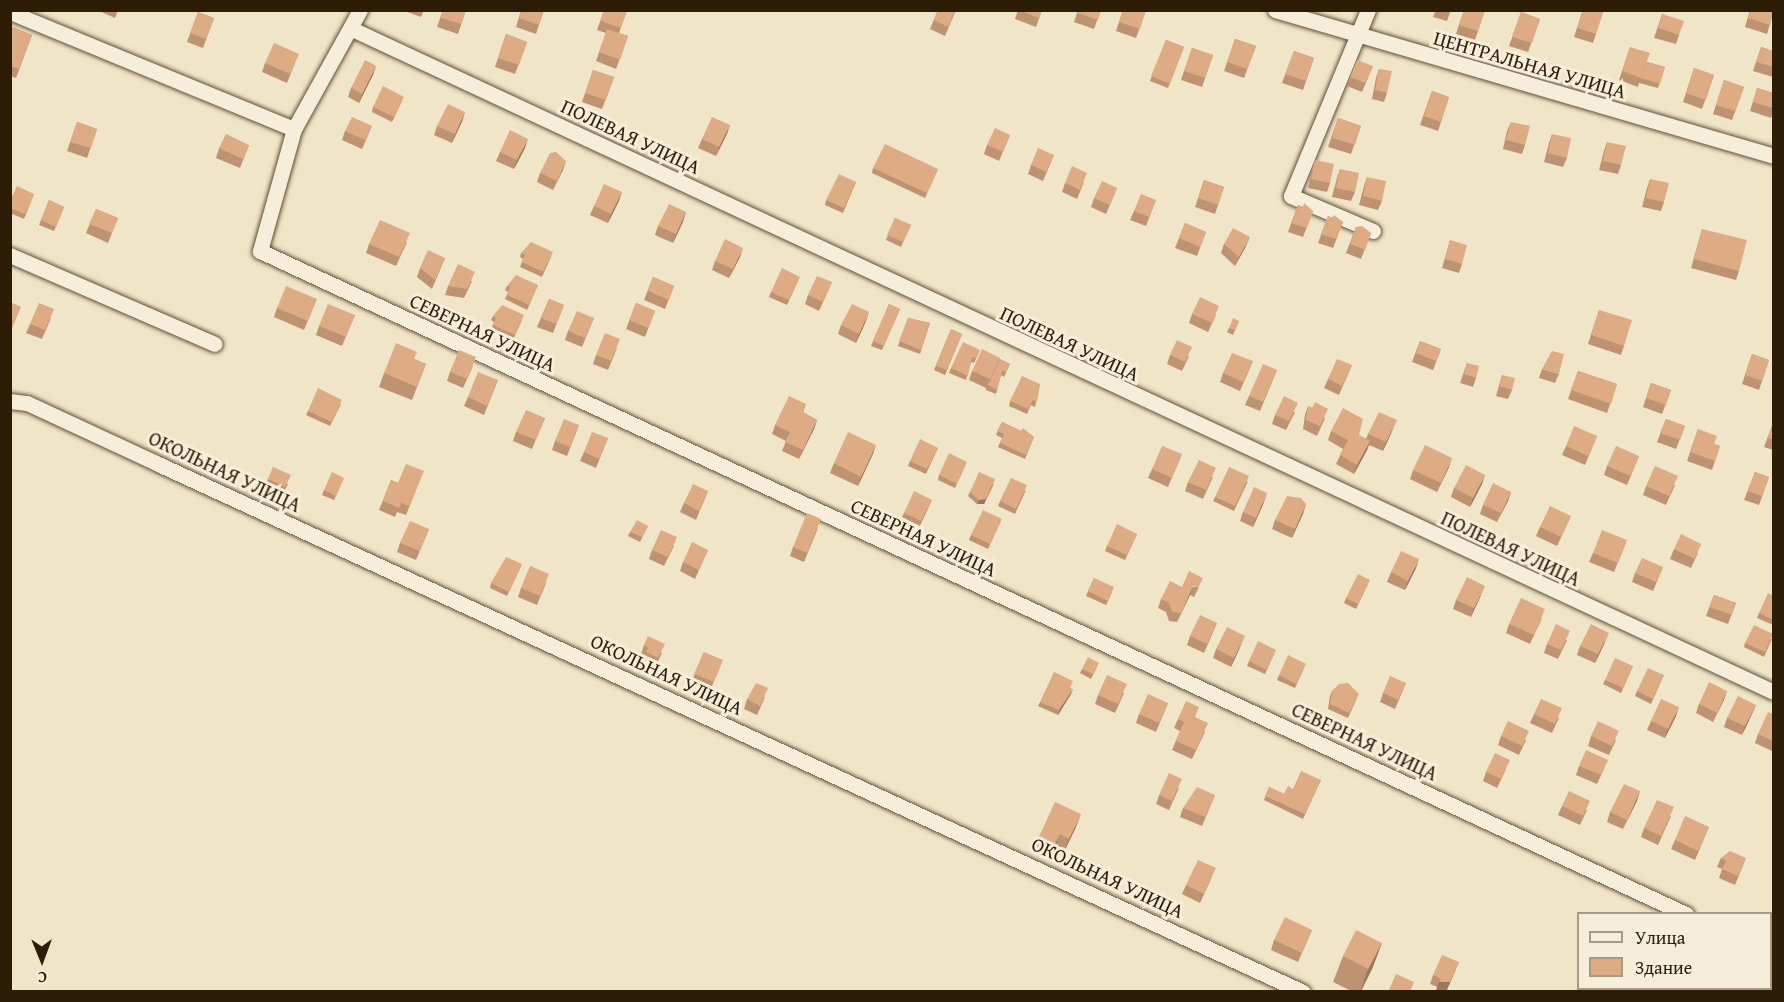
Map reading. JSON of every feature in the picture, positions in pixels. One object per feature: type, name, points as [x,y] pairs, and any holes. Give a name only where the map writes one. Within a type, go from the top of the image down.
[{"type":"street","points":[[10,12],[294,129],[360,10]]},
{"type":"street","name":"ЦЕНТРАЛЬНАЯ УЛИЦА","points":[[1275,10],[1773,156]]},
{"type":"street","points":[[1368,10],[1291,196],[1372,231]]},
{"type":"street","name":"ПОЛЕВАЯ УЛИЦА","points":[[351,29],[1773,692]]},
{"type":"street","name":"СЕВЕРНАЯ УЛИЦА","points":[[294,129],[260,251],[1682,912]]},
{"type":"street","points":[[10,255],[215,344]]},
{"type":"street","name":"ОКОЛЬНАЯ УЛИЦА","points":[[10,401],[27,403],[1303,992]]},
{"type":"building","points":[[443,10],[466,10],[461,24],[441,18]]},
{"type":"building","points":[[521,10],[544,10],[539,25],[519,18]]},
{"type":"building","points":[[604,10],[627,10],[621,28],[601,21]]},
{"type":"building","points":[[938,10],[955,10],[948,27],[934,20]]},
{"type":"building","points":[[1019,10],[1042,10],[1039,18]]},
{"type":"building","points":[[1078,10],[1101,10],[1098,20],[1077,13]]},
{"type":"building","points":[[1123,10],[1146,10],[1140,29],[1119,22]]},
{"type":"building","points":[[1464,10],[1485,10],[1478,31],[1459,25]]},
{"type":"building","points":[[1583,10],[1604,10],[1596,34],[1577,28]]},
{"type":"building","points":[[1751,10],[1773,10],[1770,25],[1748,18]]},
{"type":"building","points":[[198,12],[214,18],[206,39],[190,33]]},
{"type":"building","points":[[1521,12],[1540,19],[1532,43],[1512,37]]},
{"type":"building","points":[[1662,14],[1684,21],[1679,35],[1658,28]]},
{"type":"building","points":[[10,26],[32,35],[19,69],[10,66]]},
{"type":"building","points":[[607,29],[628,36],[620,60],[599,52]]},
{"type":"building","points":[[506,34],[527,42],[519,65],[498,58]]},
{"type":"building","points":[[1235,39],[1256,46],[1247,69],[1227,62]]},
{"type":"building","points":[[1166,40],[1184,47],[1170,84],[1151,76]]},
{"type":"building","points":[[274,43],[299,54],[290,74],[265,63]]},
{"type":"building","points":[[1630,47],[1650,53],[1641,78],[1622,71]]},
{"type":"building","points":[[1761,47],[1773,51],[1773,67],[1756,62]]},
{"type":"building","points":[[1192,48],[1213,55],[1205,78],[1184,71]]},
{"type":"building","points":[[1294,51],[1314,58],[1306,81],[1285,74]]},
{"type":"building","points":[[365,60],[376,66],[362,94],[351,88]]},
{"type":"building","points":[[1357,60],[1373,66],[1365,83],[1350,77]]},
{"type":"building","points":[[1647,62],[1665,67],[1660,84],[1641,78]]},
{"type":"building","points":[[1694,68],[1714,75],[1706,100],[1686,93]]},
{"type":"building","points":[[1379,69],[1392,71],[1387,93],[1375,90]]},
{"type":"building","points":[[593,70],[614,77],[606,100],[585,93]]},
{"type":"building","points":[[1724,80],[1744,87],[1735,111],[1716,105]]},
{"type":"building","points":[[383,86],[404,97],[394,117],[373,107]]},
{"type":"building","points":[[1757,88],[1773,93],[1773,108],[1753,102]]},
{"type":"building","points":[[1432,91],[1449,97],[1441,122],[1424,116]]},
{"type":"building","points":[[448,104],[465,112],[455,134],[437,126]]},
{"type":"building","points":[[352,117],[372,126],[365,140],[345,131]]},
{"type":"building","points":[[712,117],[730,125],[719,147],[702,139]]},
{"type":"building","points":[[1338,118],[1361,126],[1355,145],[1332,138]]},
{"type":"building","points":[[77,122],[97,129],[91,148],[70,142]]},
{"type":"building","points":[[1511,122],[1530,126],[1525,145],[1506,140]]},
{"type":"building","points":[[995,128],[1010,135],[1003,152],[987,145]]},
{"type":"building","points":[[510,130],[528,139],[517,160],[500,152]]},
{"type":"building","points":[[226,134],[249,145],[243,159],[219,148]]},
{"type":"building","points":[[1552,134],[1571,138],[1567,158],[1548,153]]},
{"type":"building","points":[[1607,142],[1626,146],[1621,165],[1603,161]]},
{"type":"building","points":[[885,144],[938,169],[927,193],[873,168]]},
{"type":"building","points":[[1038,148],[1054,155],[1046,172],[1031,165]]},
{"type":"building","points":[[556,152],[566,161],[557,181],[540,173],[550,153]]},
{"type":"building","points":[[1315,160],[1334,164],[1330,183],[1311,179]]},
{"type":"building","points":[[1072,166],[1087,173],[1080,190],[1065,183]]},
{"type":"building","points":[[1340,169],[1359,173],[1355,192],[1336,188]]},
{"type":"building","points":[[839,174],[856,182],[844,208],[826,200]]},
{"type":"building","points":[[1367,177],[1386,181],[1382,201],[1363,196]]},
{"type":"building","points":[[1650,179],[1669,183],[1664,202],[1646,198]]},
{"type":"building","points":[[1204,180],[1224,187],[1218,205],[1198,198]]},
{"type":"building","points":[[1102,181],[1117,188],[1110,205],[1094,198]]},
{"type":"building","points":[[604,184],[622,192],[611,214],[594,206]]},
{"type":"building","points":[[17,186],[34,194],[25,214],[10,208],[10,201]]},
{"type":"building","points":[[1141,194],[1156,200],[1149,217],[1134,211]]},
{"type":"building","points":[[49,200],[64,207],[56,227],[41,220]]},
{"type":"building","points":[[1304,203],[1313,211],[1307,228],[1291,223],[1298,205],[1303,207]]},
{"type":"building","points":[[669,204],[686,212],[676,234],[658,226]]},
{"type":"building","points":[[96,209],[118,218],[112,233],[89,224]]},
{"type":"building","points":[[1334,215],[1343,222],[1336,239],[1321,234],[1328,216],[1332,218]]},
{"type":"building","points":[[895,218],[911,225],[903,242],[887,235]]},
{"type":"building","points":[[380,220],[410,233],[399,257],[369,244]]},
{"type":"building","points":[[1185,223],[1206,232],[1200,247],[1179,238]]},
{"type":"building","points":[[1362,226],[1371,233],[1365,250],[1350,244],[1356,227]]},
{"type":"building","points":[[1233,228],[1250,237],[1239,257],[1224,244]]},
{"type":"building","points":[[1702,229],[1747,240],[1739,271],[1694,259]]},
{"type":"building","points":[[725,239],[743,248],[733,269],[715,261]]},
{"type":"building","points":[[1450,240],[1467,245],[1462,264],[1445,259]]},
{"type":"building","points":[[531,242],[553,252],[543,272],[522,262],[525,254],[521,253]]},
{"type":"building","points":[[428,250],[445,258],[435,280],[420,268]]},
{"type":"building","points":[[458,264],[475,272],[467,289],[448,286]]},
{"type":"building","points":[[782,268],[800,277],[789,300],[771,292]]},
{"type":"building","points":[[516,275],[538,285],[529,305],[507,295],[510,287],[507,286]]},
{"type":"building","points":[[817,276],[832,282],[823,302],[808,295]]},
{"type":"building","points":[[653,277],[674,286],[669,300],[648,291]]},
{"type":"building","points":[[286,286],[317,299],[308,321],[277,308]]},
{"type":"building","points":[[1200,297],[1219,306],[1212,323],[1192,314]]},
{"type":"building","points":[[549,299],[564,305],[556,324],[541,318]]},
{"type":"building","points":[[10,302],[21,307],[12,328],[10,327]]},
{"type":"building","points":[[39,303],[54,309],[45,330],[30,324]]},
{"type":"building","points":[[636,303],[655,311],[648,328],[629,320]]},
{"type":"building","points":[[328,304],[355,315],[346,337],[319,326]]},
{"type":"building","points":[[852,304],[869,312],[859,334],[841,325]]},
{"type":"building","points":[[889,304],[900,309],[884,346],[873,341]]},
{"type":"building","points":[[502,305],[524,315],[515,335],[493,325],[496,318],[493,316]]},
{"type":"building","points":[[1599,310],[1632,320],[1624,346],[1591,335]]},
{"type":"building","points":[[577,311],[594,318],[585,338],[568,331]]},
{"type":"building","points":[[908,318],[930,323],[921,350],[899,341]]},
{"type":"building","points":[[1233,318],[1239,321],[1235,330],[1229,328]]},
{"type":"building","points":[[951,329],[962,334],[947,370],[936,366]]},
{"type":"building","points":[[605,333],[620,339],[611,361],[596,355]]},
{"type":"building","points":[[1177,340],[1192,347],[1185,362],[1170,355]]},
{"type":"building","points":[[1420,341],[1441,349],[1436,361],[1416,353]]},
{"type":"building","points":[[963,342],[980,350],[976,358],[972,357],[968,376],[951,368]]},
{"type":"building","points":[[396,343],[417,352],[414,359],[426,364],[417,387],[384,373]]},
{"type":"building","points":[[982,349],[1000,358],[990,379],[972,371]]},
{"type":"building","points":[[459,350],[476,357],[467,379],[450,372]]},
{"type":"building","points":[[1552,351],[1564,354],[1559,374],[1542,369]]},
{"type":"building","points":[[1232,353],[1253,361],[1243,382],[1223,373]]},
{"type":"building","points":[[1752,354],[1769,360],[1762,381],[1745,375]]},
{"type":"building","points":[[1000,359],[1010,364],[1006,372],[1002,371],[997,390],[988,385]]},
{"type":"building","points":[[1337,359],[1352,365],[1342,386],[1328,379]]},
{"type":"building","points":[[1467,363],[1479,366],[1476,378],[1464,374]]},
{"type":"building","points":[[1263,364],[1277,370],[1263,402],[1249,396]]},
{"type":"building","points":[[1578,371],[1617,384],[1611,404],[1571,390]]},
{"type":"building","points":[[478,372],[498,380],[487,406],[468,397]]},
{"type":"building","points":[[1502,375],[1515,378],[1512,390],[1499,386]]},
{"type":"building","points":[[1022,376],[1040,384],[1037,402],[1033,400],[1028,409],[1010,401]]},
{"type":"building","points":[[1651,383],[1671,390],[1666,405],[1646,398]]},
{"type":"building","points":[[318,388],[342,400],[332,422],[308,411]]},
{"type":"building","points":[[789,396],[806,404],[802,412],[817,420],[803,450],[785,442],[790,432],[775,425]]},
{"type":"building","points":[[1284,396],[1298,403],[1289,421],[1275,415]]},
{"type":"building","points":[[1315,402],[1328,409],[1320,426],[1306,420],[1308,406],[1312,408]]},
{"type":"building","points":[[1343,408],[1363,419],[1359,435],[1370,441],[1357,465],[1340,455],[1348,440],[1331,431]]},
{"type":"building","points":[[526,410],[545,418],[536,440],[516,432]]},
{"type":"building","points":[[1379,412],[1397,420],[1386,442],[1368,434]]},
{"type":"building","points":[[564,419],[579,425],[570,447],[555,441]]},
{"type":"building","points":[[1666,419],[1685,426],[1680,440],[1660,433]]},
{"type":"building","points":[[1002,422],[1021,431],[1023,428],[1034,437],[1026,455],[1000,443],[1004,434],[997,431]]},
{"type":"building","points":[[1773,423],[1773,440],[1768,438]]},
{"type":"building","points":[[1574,426],[1597,436],[1588,456],[1566,446]]},
{"type":"building","points":[[1698,429],[1717,436],[1714,444],[1720,446],[1715,461],[1690,452]]},
{"type":"building","points":[[592,432],[608,438],[599,459],[584,452]]},
{"type":"building","points":[[848,432],[876,445],[861,477],[834,463]]},
{"type":"building","points":[[920,439],[938,448],[927,469],[910,461]]},
{"type":"building","points":[[1425,445],[1452,458],[1441,483],[1413,470]]},
{"type":"building","points":[[1162,446],[1182,454],[1172,478],[1152,469]]},
{"type":"building","points":[[1616,446],[1639,456],[1630,476],[1607,466]]},
{"type":"building","points":[[949,453],[967,462],[957,484],[939,475]]},
{"type":"building","points":[[1199,460],[1216,468],[1206,490],[1188,482]]},
{"type":"building","points":[[406,464],[424,471],[409,506],[401,503],[399,508],[383,501],[391,480],[398,483]]},
{"type":"building","points":[[1466,465],[1485,475],[1473,498],[1454,488]]},
{"type":"building","points":[[1655,466],[1678,476],[1669,496],[1646,486]]},
{"type":"building","points":[[273,467],[291,475],[285,487],[268,479]]},
{"type":"building","points":[[1229,467],[1249,476],[1235,506],[1215,497]]},
{"type":"building","points":[[332,472],[344,478],[336,496],[324,490]]},
{"type":"building","points":[[979,472],[995,479],[986,499],[979,500],[970,492]]},
{"type":"building","points":[[1755,472],[1769,477],[1762,496],[1748,491]]},
{"type":"building","points":[[1011,478],[1027,485],[1016,509],[1000,501]]},
{"type":"building","points":[[1493,483],[1511,492],[1501,513],[1483,505]]},
{"type":"building","points":[[693,484],[708,491],[699,511],[684,503]]},
{"type":"building","points":[[1254,487],[1267,493],[1256,518],[1243,512]]},
{"type":"building","points":[[914,491],[932,500],[921,521],[904,513]]},
{"type":"building","points":[[1287,496],[1301,498],[1306,504],[1295,529],[1275,520]]},
{"type":"building","points":[[1550,506],[1571,516],[1561,537],[1540,527]]},
{"type":"building","points":[[983,510],[1002,519],[990,544],[971,535]]},
{"type":"building","points":[[807,513],[821,519],[807,553],[793,547]]},
{"type":"building","points":[[637,520],[648,526],[642,537],[630,532]]},
{"type":"building","points":[[410,521],[429,529],[420,551],[400,543]]},
{"type":"building","points":[[1117,524],[1137,534],[1127,555],[1107,546]]},
{"type":"building","points":[[661,530],[677,537],[668,557],[652,550]]},
{"type":"building","points":[[1602,530],[1627,540],[1618,563],[1593,553]]},
{"type":"building","points":[[1681,534],[1701,544],[1695,559],[1674,549]]},
{"type":"building","points":[[692,542],[708,550],[699,570],[683,562]]},
{"type":"building","points":[[1401,551],[1419,559],[1408,581],[1391,572]]},
{"type":"building","points":[[506,557],[522,564],[509,592],[491,583]]},
{"type":"building","points":[[1642,558],[1663,567],[1656,582],[1635,573]]},
{"type":"building","points":[[530,566],[549,574],[540,596],[521,588]]},
{"type":"building","points":[[1189,571],[1203,578],[1198,588],[1193,586],[1181,613],[1172,612],[1169,603],[1161,599],[1170,581],[1182,587]]},
{"type":"building","points":[[1358,574],[1370,580],[1358,604],[1346,598]]},
{"type":"building","points":[[1467,577],[1485,586],[1474,608],[1456,600]]},
{"type":"building","points":[[1094,578],[1114,587],[1108,601],[1088,591]]},
{"type":"building","points":[[1768,593],[1773,596],[1773,620],[1759,613]]},
{"type":"building","points":[[1714,595],[1736,603],[1732,615],[1709,607]]},
{"type":"building","points":[[1521,598],[1545,609],[1534,635],[1509,624]]},
{"type":"building","points":[[1200,615],[1217,623],[1207,644],[1190,636]]},
{"type":"building","points":[[1556,624],[1570,631],[1561,650],[1547,644]]},
{"type":"building","points":[[1591,624],[1609,633],[1598,654],[1580,646]]},
{"type":"building","points":[[1754,625],[1773,634],[1765,652],[1745,643]]},
{"type":"building","points":[[1227,627],[1245,636],[1234,658],[1216,649]]},
{"type":"building","points":[[648,636],[665,644],[658,658],[646,652],[648,648],[644,645]]},
{"type":"building","points":[[1258,641],[1276,650],[1267,670],[1249,661]]},
{"type":"building","points":[[704,652],[723,660],[714,682],[694,674]]},
{"type":"building","points":[[1288,655],[1306,664],[1296,684],[1279,675]]},
{"type":"building","points":[[1088,657],[1099,663],[1093,674],[1082,669]]},
{"type":"building","points":[[1615,658],[1633,666],[1623,688],[1605,680]]},
{"type":"building","points":[[1648,668],[1664,675],[1653,699],[1637,691]]},
{"type":"building","points":[[1054,672],[1073,681],[1070,688],[1073,689],[1059,710],[1040,702]]},
{"type":"building","points":[[1107,675],[1127,684],[1118,704],[1098,695]]},
{"type":"building","points":[[1390,676],[1406,683],[1398,700],[1383,693]]},
{"type":"building","points":[[1709,682],[1727,691],[1717,713],[1699,704]]},
{"type":"building","points":[[756,683],[768,688],[760,706],[747,699]]},
{"type":"building","points":[[1348,683],[1359,694],[1349,713],[1330,704],[1332,691],[1339,684]]},
{"type":"building","points":[[1148,694],[1168,703],[1159,723],[1139,714]]},
{"type":"building","points":[[1738,696],[1756,705],[1745,726],[1727,718]]},
{"type":"building","points":[[1541,699],[1562,708],[1555,724],[1534,714]]},
{"type":"building","points":[[1661,699],[1679,707],[1668,729],[1651,721]]},
{"type":"building","points":[[1186,701],[1199,707],[1195,717],[1208,723],[1196,750],[1176,741],[1184,722],[1178,719]]},
{"type":"building","points":[[1768,712],[1773,714],[1773,741],[1758,734]]},
{"type":"building","points":[[1508,721],[1529,731],[1522,746],[1501,736]]},
{"type":"building","points":[[1598,721],[1619,731],[1612,746],[1591,736]]},
{"type":"building","points":[[1586,750],[1608,760],[1601,775],[1579,766]]},
{"type":"building","points":[[1495,753],[1510,760],[1501,779],[1486,772]]},
{"type":"building","points":[[1301,771],[1321,780],[1305,814],[1265,796],[1269,787],[1284,794],[1288,786],[1293,789]]},
{"type":"building","points":[[1169,773],[1182,779],[1172,801],[1159,795]]},
{"type":"building","points":[[1624,784],[1640,791],[1627,820],[1610,812]]},
{"type":"building","points":[[1197,787],[1215,795],[1205,817],[1183,808]]},
{"type":"building","points":[[1569,791],[1590,801],[1583,816],[1562,806]]},
{"type":"building","points":[[1657,800],[1674,807],[1661,836],[1644,828]]},
{"type":"building","points":[[1055,802],[1081,814],[1069,839],[1060,834],[1054,846],[1038,839]]},
{"type":"building","points":[[1685,816],[1709,827],[1698,851],[1675,840]]},
{"type":"building","points":[[1730,851],[1746,858],[1738,876],[1722,869],[1726,861],[1721,858]]},
{"type":"building","points":[[1198,860],[1216,868],[1204,894],[1186,885]]},
{"type":"building","points":[[1285,917],[1312,930],[1302,953],[1274,940]]},
{"type":"building","points":[[1356,930],[1382,943],[1368,969],[1343,956]]},
{"type":"building","points":[[1442,955],[1459,962],[1450,982],[1439,982],[1441,979],[1433,975]]},
{"type":"building","points":[[1396,974],[1414,982],[1410,992],[1388,992]]},
{"type":"building","points":[[1717,990],[1736,990],[1736,992]]},
{"type":"building","points":[[1747,990],[1764,990],[1767,992],[1746,992]]}]
